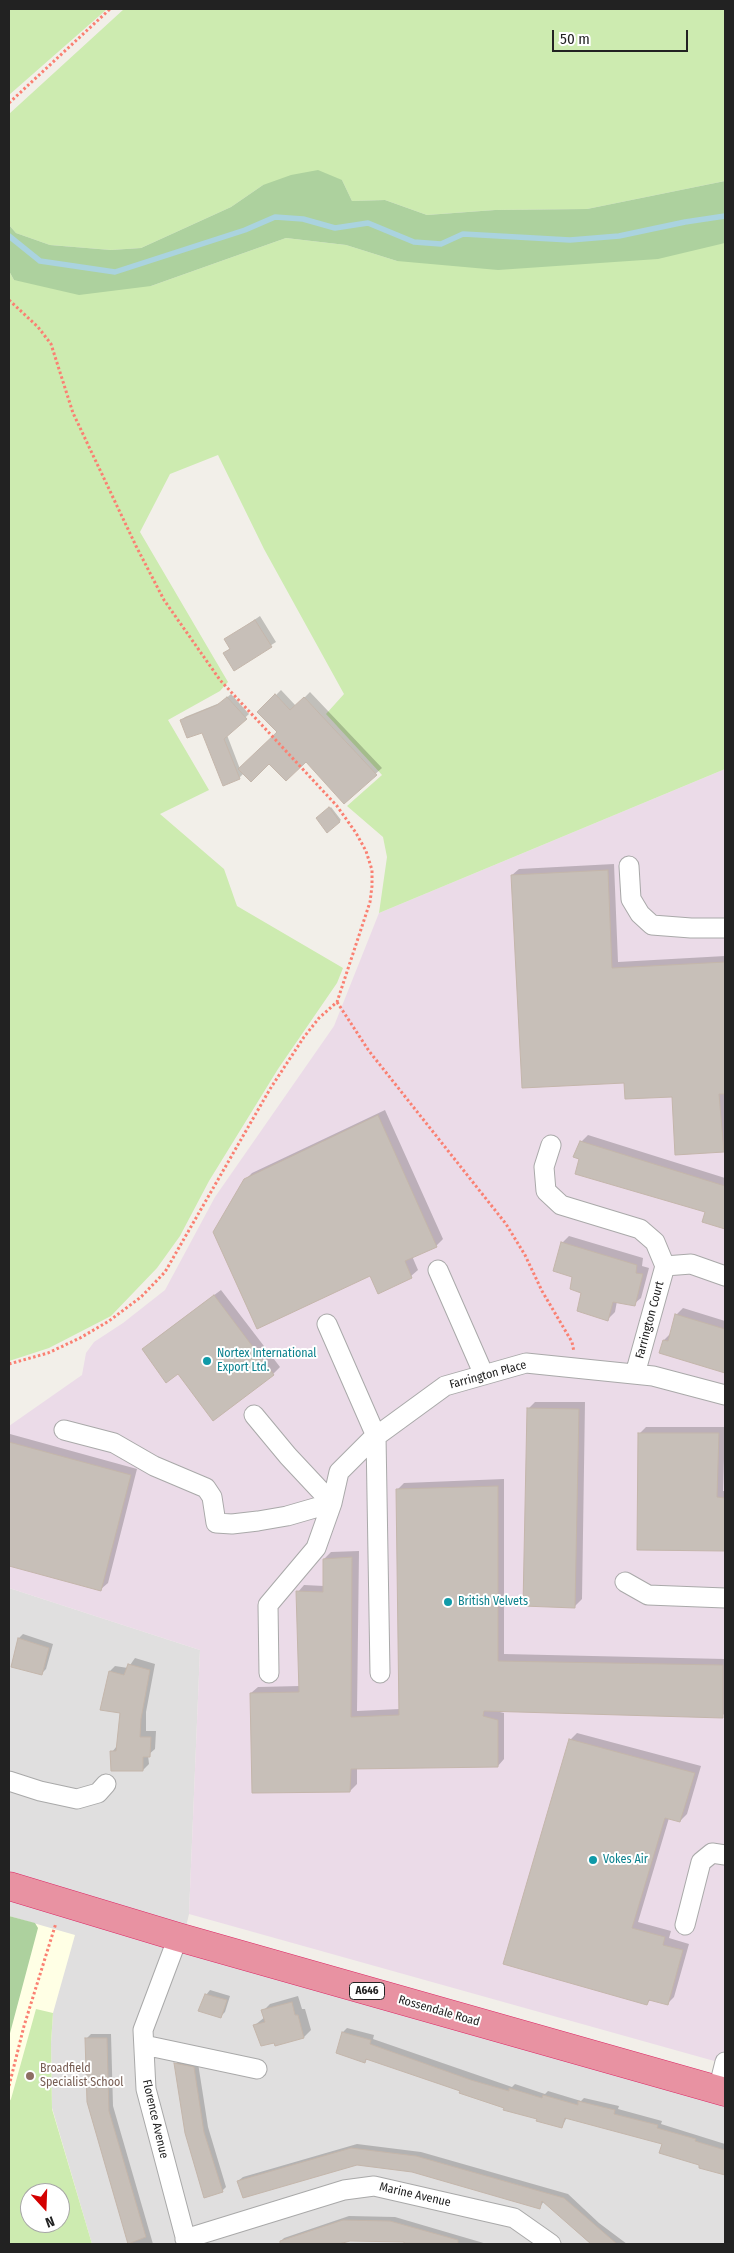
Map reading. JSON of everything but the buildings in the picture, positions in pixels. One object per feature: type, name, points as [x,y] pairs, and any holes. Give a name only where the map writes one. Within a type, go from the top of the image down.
[{"type":"highway","name":"Rossendale Road","points":[[9,1886],[62,1904],[178,1938],[722,2091]]},
{"type":"street","points":[[629,866],[631,899],[640,914],[652,925],[725,928]]},
{"type":"street","name":"Farrington Court","points":[[551,1145],[544,1167],[546,1191],[561,1205],[640,1229],[655,1242],[665,1266],[635,1374]]},
{"type":"street","name":"Farrington Court","points":[[665,1266],[692,1264],[725,1276]]},
{"type":"street","points":[[438,1270],[484,1375]]},
{"type":"street","points":[[327,1324],[376,1436],[380,1672]]},
{"type":"street","name":"Farrington Place","points":[[269,1673],[268,1605],[316,1548],[332,1503],[339,1472],[376,1436],[444,1386],[526,1363],[653,1376],[725,1395]]},
{"type":"street","points":[[64,1430],[114,1443],[154,1466],[206,1488],[212,1497],[216,1523],[232,1524],[287,1516],[332,1503],[288,1456],[254,1415]]},
{"type":"street","points":[[625,1582],[648,1595],[725,1598]]},
{"type":"street","points":[[9,1780],[40,1791],[77,1799],[98,1793],[106,1784]]},
{"type":"street","points":[[685,1924],[701,1862],[712,1853],[725,1855]]},
{"type":"street","name":"Florence Avenue","points":[[178,1938],[143,2030],[146,2089],[186,2242]]},
{"type":"street","points":[[144,2045],[258,2069]]},
{"type":"street","points":[[722,2091],[725,2062]]},
{"type":"street","name":"Marine Avenue","points":[[186,2242],[344,2190],[374,2186],[514,2218],[551,2244]]},
{"type":"path","points":[[9,102],[110,9]]},
{"type":"path","points":[[9,300],[38,327],[51,344],[74,412],[136,546],[164,600],[220,680],[336,806],[356,833],[366,851],[372,870],[370,902],[337,1002],[319,1018],[270,1089],[165,1272],[141,1297],[109,1321],[80,1338],[48,1353],[9,1364]]},
{"type":"path","points":[[337,1002],[369,1051],[506,1224],[572,1342],[578,1368]]},
{"type":"path","points":[[9,2086],[24,2026],[62,1904]]},
{"type":"shaded area","points":[[725,769],[725,2064],[189,1914],[200,1650],[9,1588],[9,1426],[82,1375],[86,1353],[94,1342],[123,1323],[165,1290],[215,1197],[334,1026],[379,913]]},
{"type":"shaded area","points":[[9,1588],[200,1650],[189,1914],[180,1952],[725,2094],[725,2244],[9,2244]]},
{"type":"shaded area","name":"Broadfield Specialist School","points":[[9,1916],[75,1935],[53,2013],[51,2043],[52,2108],[92,2244],[9,2244]]},
{"type":"green space","points":[[9,9],[107,9],[9,95]]},
{"type":"green space","points":[[124,9],[725,9],[725,181],[587,209],[495,210],[427,215],[385,200],[352,201],[342,180],[263,185],[231,207],[141,248],[111,250],[50,245],[16,233],[9,225],[9,114]]},
{"type":"green space","points":[[318,170],[342,180],[352,201],[385,200],[427,215],[495,210],[587,209],[725,181],[725,243],[658,259],[498,270],[397,261],[346,245],[286,238],[151,286],[79,295],[14,280],[9,271],[9,225],[16,233],[50,245],[111,250],[141,248],[231,207],[263,185],[291,175]]},
{"type":"green space","points":[[286,238],[346,245],[397,261],[725,243],[725,769],[379,913],[387,857],[383,837],[347,806],[382,775],[326,714],[344,694],[264,549],[218,455],[170,474],[140,532],[228,682],[220,691],[168,720],[209,790],[160,814],[224,869],[237,906],[343,968],[337,983],[278,1069],[209,1181],[180,1236],[157,1268],[111,1316],[49,1348],[9,1361],[9,271],[14,280],[151,286]]},
{"type":"green space","points":[[9,1916],[35,1923],[38,1928],[9,2037]]},
{"type":"green space","points":[[36,2009],[53,2013],[51,2043],[52,2109],[92,2244],[9,2244],[9,2102]]},
{"type":"waterway","points":[[9,236],[40,261],[115,272],[245,230],[275,217],[303,219],[335,228],[368,223],[414,242],[441,244],[463,234],[570,240],[619,236],[685,222],[725,216]]},
{"type":"place","name":"Nortex International Export Ltd.","points":[[207,1361]]},
{"type":"place","name":"British Velvets","points":[[448,1602]]},
{"type":"place","name":"Vokes Air","points":[[593,1860]]},
{"type":"place","name":"Broadfield Specialist School","points":[[30,2076]]}]
